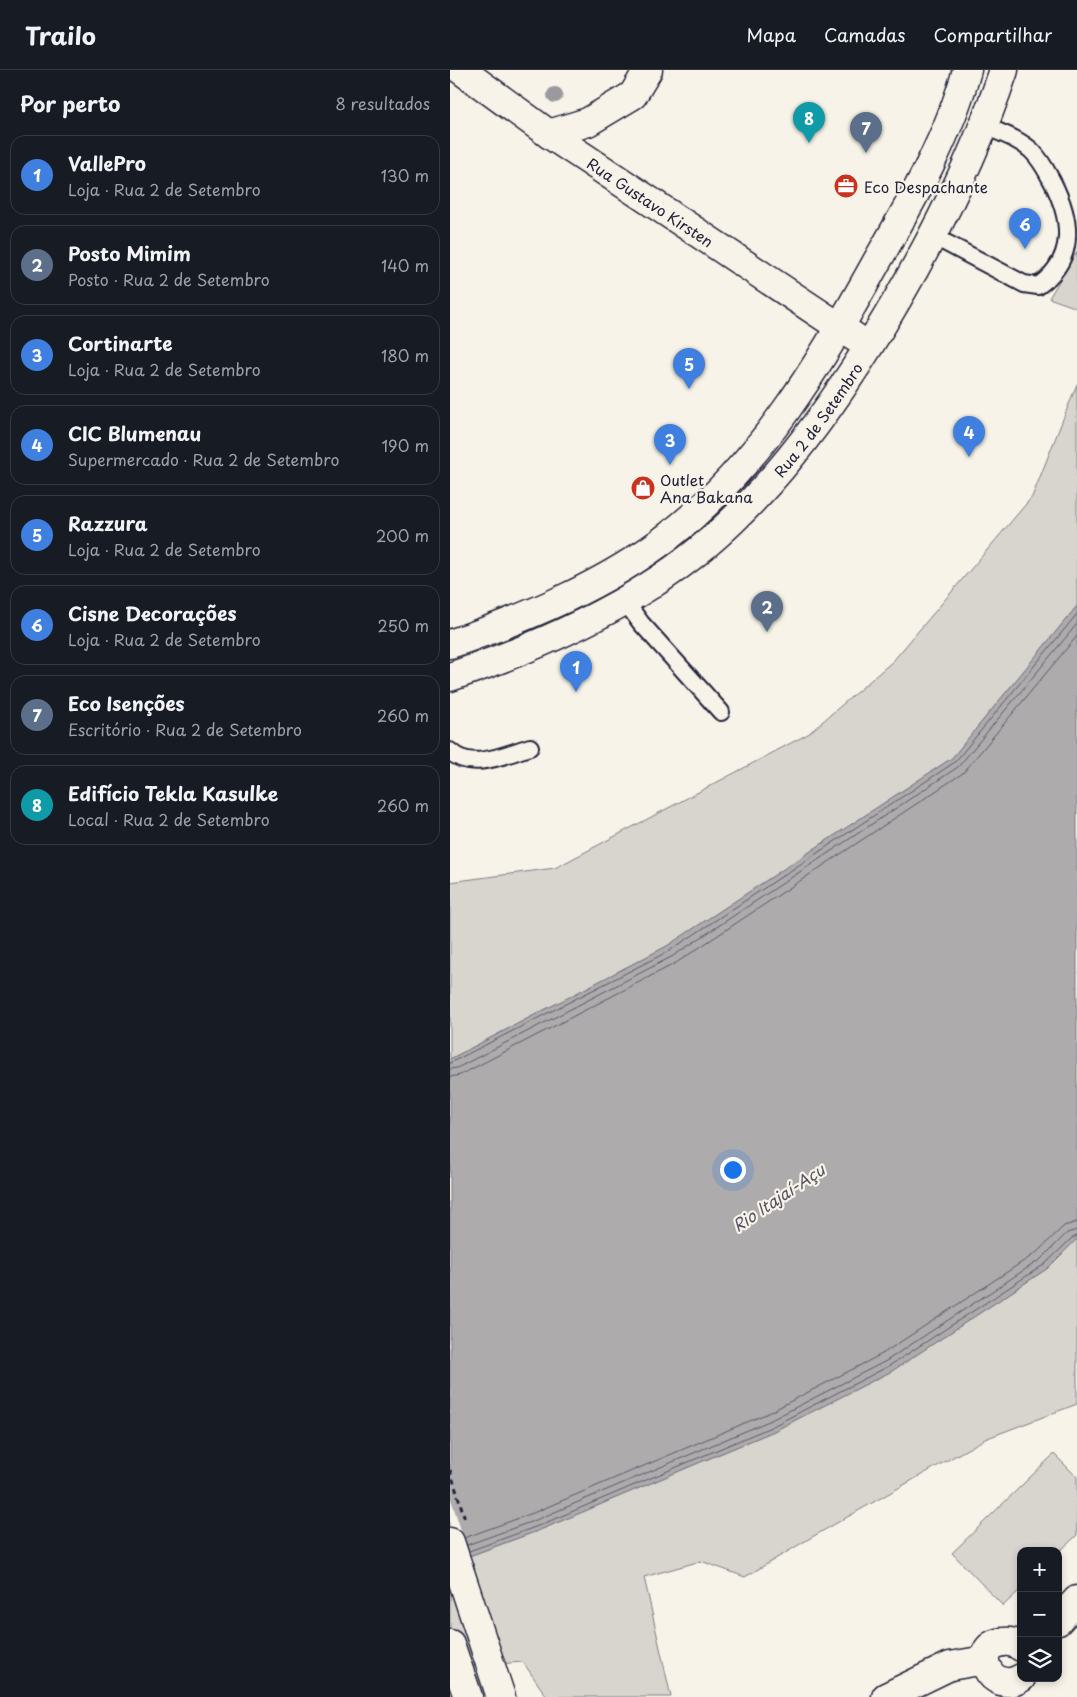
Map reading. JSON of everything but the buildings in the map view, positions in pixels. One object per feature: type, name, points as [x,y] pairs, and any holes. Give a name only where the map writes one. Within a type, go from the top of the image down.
[{"type":"main road","points":[[549,134],[588,122],[633,95],[648,70]]},
{"type":"main road","name":"Rua 2 de Setembro","points":[[450,644],[551,604],[600,579],[669,535],[712,498],[745,464],[781,417],[840,327],[933,157],[953,114],[967,70]]},
{"type":"main road","name":"Rua 2 de Setembro","points":[[450,677],[555,636],[650,586],[687,559],[753,500],[774,477],[848,382],[933,236],[985,126],[1004,70]]},
{"type":"main road","name":"Rua Gustavo Kirsten","points":[[460,71],[549,134],[870,347]]},
{"type":"main road","points":[[450,1542],[501,1697]]},
{"type":"main road","points":[[1062,1617],[1077,1600]]},
{"type":"main road","points":[[1015,1686],[1002,1685],[989,1676],[985,1669],[984,1660],[987,1652],[1001,1642],[1010,1642],[1017,1646]]},
{"type":"main road","points":[[450,1644],[468,1697]]},
{"type":"main road","points":[[886,1697],[950,1666],[984,1660]]},
{"type":"lane","points":[[933,236],[1024,284],[1038,286],[1044,282],[1050,277],[1063,258],[1068,241],[1065,210],[1044,164],[1031,150],[1010,137],[985,126]]},
{"type":"lane","points":[[624,600],[641,623],[721,712]]},
{"type":"lane","points":[[450,751],[468,760],[482,761],[530,747]]},
{"type":"shaded area","points":[[1077,251],[1077,308],[1049,298]]},
{"type":"shaded area","points":[[1077,384],[1077,606],[952,758],[667,946],[450,1059],[450,882],[555,868],[808,734],[893,661],[1032,497]]},
{"type":"shaded area","points":[[1077,1239],[1077,1404],[985,1439],[745,1577],[701,1561],[644,1577],[671,1697],[547,1697],[523,1662],[450,1668],[450,1563],[540,1530],[774,1431],[892,1371],[1048,1268]]},
{"type":"shaded area","points":[[1054,1454],[1077,1477],[1077,1535],[1062,1549],[1062,1547],[1017,1547],[1017,1593],[1003,1606],[952,1553]]},
{"type":"water","name":"Rio Itajaí-Açu","points":[[1077,606],[1077,1239],[1048,1268],[892,1371],[774,1431],[540,1530],[450,1563],[450,1059],[667,946],[952,758]]},
{"type":"pier","points":[[450,1496],[470,1558],[450,1565]]},
{"type":"place","name":"Edifício Tekla Kasulke","points":[[809,143]]},
{"type":"place","name":"Eco Isenções","points":[[866,153]]},
{"type":"place","name":"Eco Despachante","points":[[846,186]]},
{"type":"place","name":"Cisne Decorações","points":[[1025,249]]},
{"type":"place","name":"Razzura","points":[[689,389]]},
{"type":"place","name":"CIC Blumenau","points":[[969,457]]},
{"type":"place","name":"Cortinarte","points":[[670,465]]},
{"type":"place","name":"Outlet Ana Bakana","points":[[643,488]]},
{"type":"place","name":"Posto Mimim","points":[[767,632]]},
{"type":"place","name":"VallePro","points":[[576,692]]}]
